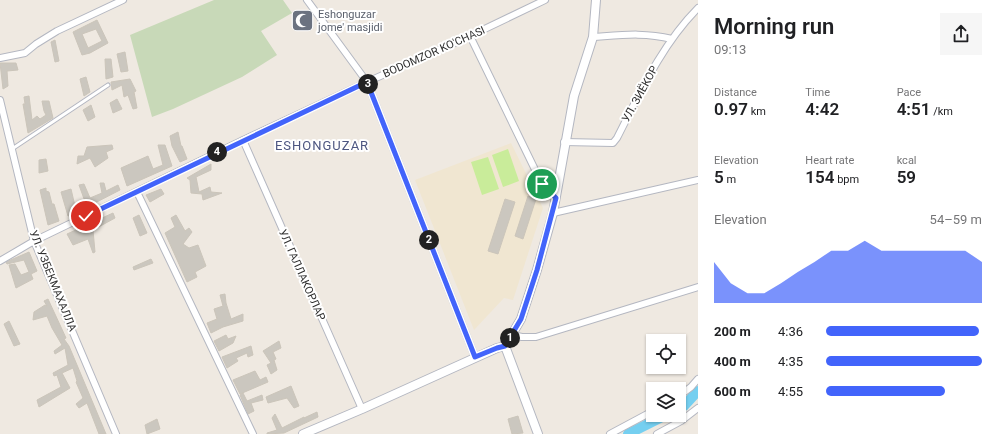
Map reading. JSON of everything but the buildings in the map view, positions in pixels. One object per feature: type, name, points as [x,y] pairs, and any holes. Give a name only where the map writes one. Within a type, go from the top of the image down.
[{"type":"street","points":[[0,58],[24,54],[36,44],[57,31],[123,0]]},
{"type":"street","points":[[309,0],[367,82],[475,357]]},
{"type":"street","name":"BODOMZOR KO'CHASI","points":[[0,260],[34,241],[243,140],[545,0]]},
{"type":"street","points":[[303,434],[362,409],[475,357],[505,346],[521,319],[553,213],[564,142],[574,96],[593,37],[596,0]]},
{"type":"street","name":"УЛ. ЗИЁКОР","points":[[564,142],[612,143],[617,138],[646,81],[672,39],[698,8]]},
{"type":"street","points":[[593,37],[637,34],[656,35],[672,39]]},
{"type":"street","points":[[470,36],[542,184],[556,198]]},
{"type":"street","name":"УЛ. УЗБЕКМАХАЛЛА","points":[[0,100],[34,241],[116,434]]},
{"type":"street","points":[[0,133],[7,129]]},
{"type":"street","name":"УЛ. ГАЛЛАКОРЛАР","points":[[243,140],[362,409]]},
{"type":"street","points":[[553,213],[698,180]]},
{"type":"street","points":[[137,192],[253,434]]},
{"type":"street","points":[[512,335],[536,337],[698,287]]},
{"type":"street","points":[[505,346],[538,434]]},
{"type":"street","points":[[686,391],[698,379]]},
{"type":"street","points":[[657,434],[681,421],[698,408]]},
{"type":"street","points":[[610,434],[646,415]]},
{"type":"lane","points":[[12,149],[108,85]]},
{"type":"shaded area","points":[[511,143],[543,208],[513,300],[504,298],[474,330],[415,180]]},
{"type":"green space","points":[[214,0],[283,0],[292,13],[261,31],[277,55],[242,77],[173,109],[152,117],[130,35]]},
{"type":"green space","points":[[508,149],[519,181],[503,187],[492,155]]},
{"type":"green space","points":[[488,157],[499,189],[482,195],[471,162]]},
{"type":"waterway","points":[[686,404],[698,391]]},
{"type":"waterway","points":[[628,434],[652,422]]},
{"type":"place","name":"Eshonguzar jome' masjidi","points":[[302,20]]},
{"type":"district","name":"ESHONGUZAR","points":[[322,145]]},
{"type":"route","points":[[86,216],[367,82],[475,357],[505,346],[521,319],[537,270],[556,198],[542,184]]}]
